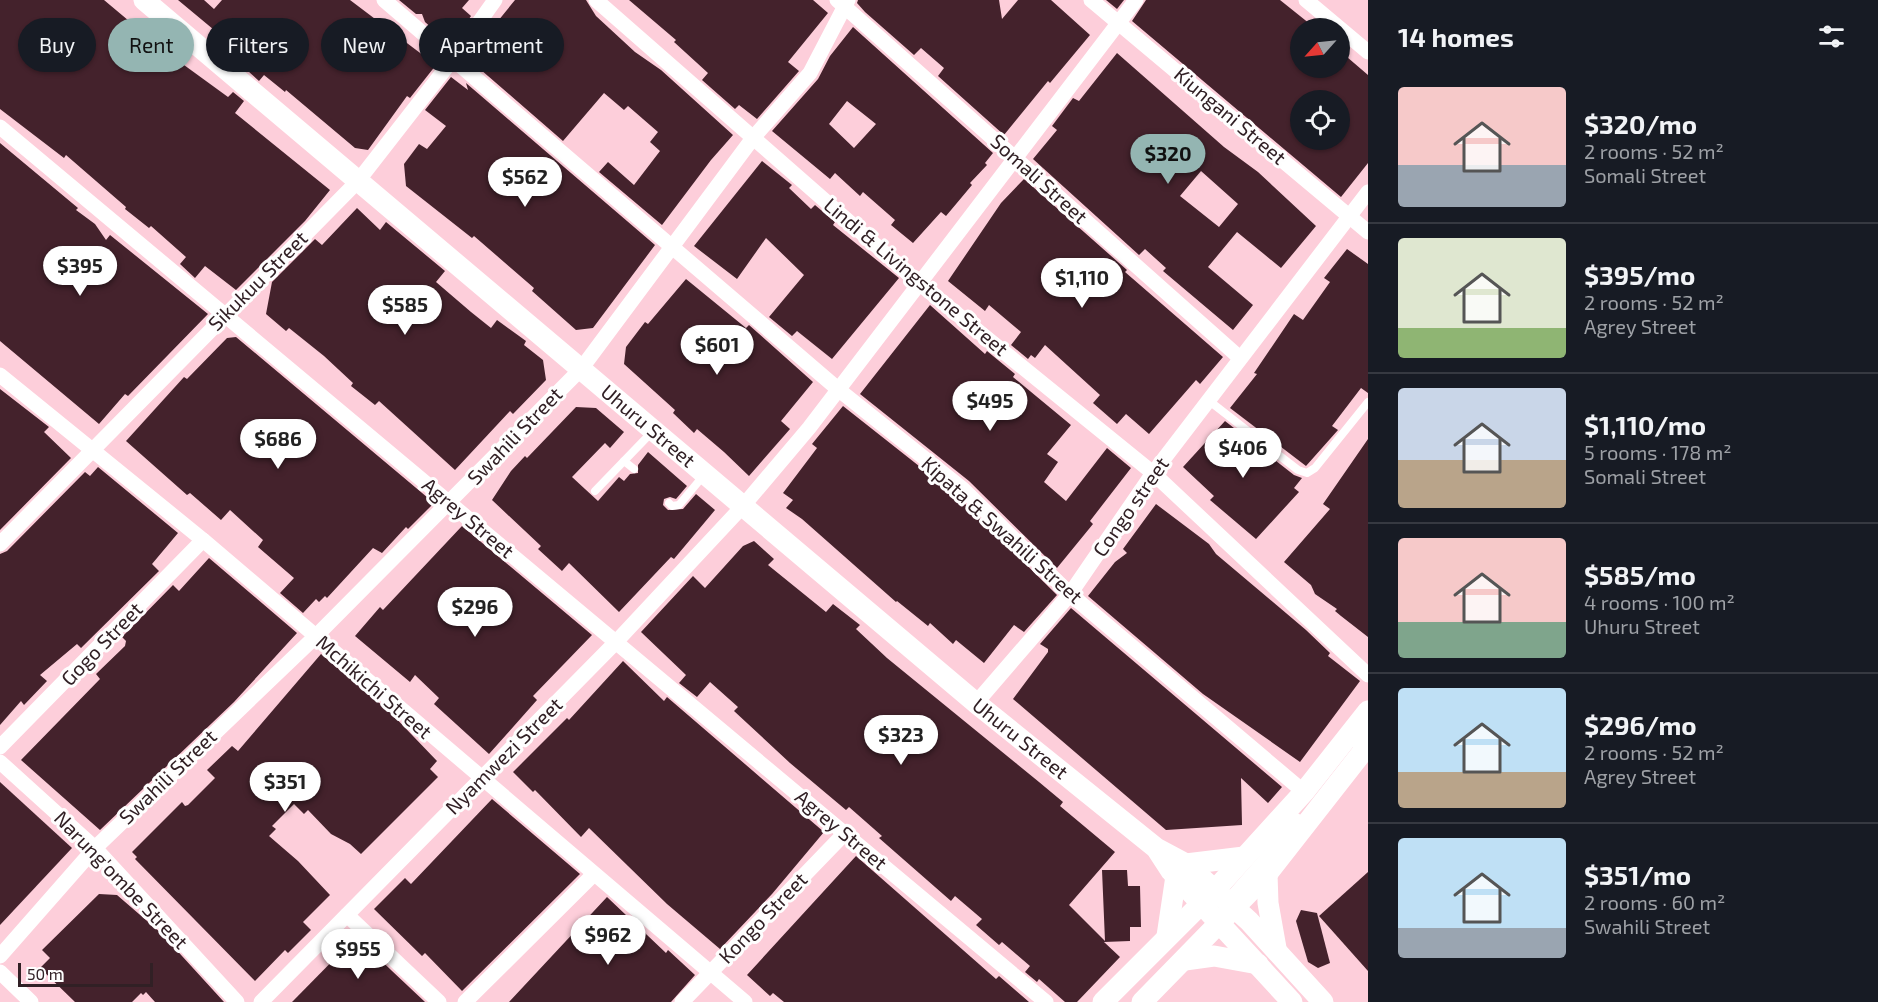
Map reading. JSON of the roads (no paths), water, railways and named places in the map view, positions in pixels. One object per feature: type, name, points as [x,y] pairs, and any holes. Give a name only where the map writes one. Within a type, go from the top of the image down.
[{"type":"main road","name":"Uhuru Street","points":[[144,0],[976,703],[1156,848],[1216,905],[1276,949],[1323,1002]]},
{"type":"main road","points":[[1142,1002],[1185,960],[1244,857],[1304,792],[1368,711]]},
{"type":"main road","points":[[1102,1002],[1167,936],[1268,874],[1368,745]]},
{"type":"main road","points":[[1167,936],[1181,870],[1244,857]]},
{"type":"main road","points":[[1268,874],[1268,903],[1276,949]]},
{"type":"main road","name":"Uhuru Street","points":[[1216,905],[1258,964],[1292,1002]]},
{"type":"main road","points":[[1185,960],[1215,956],[1258,964]]},
{"type":"street","name":"Kipata & Swahili Street","points":[[384,0],[419,30]]},
{"type":"street","name":"Sikukuu Street","points":[[482,18],[495,0]]},
{"type":"street","name":"Lindi & Livingstone Street","points":[[596,0],[920,284],[1153,472],[1368,675]]},
{"type":"street","name":"Kiungani Street","points":[[1091,0],[1368,232]]},
{"type":"street","name":"Nyamwezi Street","points":[[261,1002],[616,642],[743,506],[839,390],[1136,0]]},
{"type":"street","points":[[1306,0],[1368,52]]},
{"type":"street","name":"Swahili Street","points":[[0,956],[95,848],[316,636],[581,369],[753,138],[810,73],[843,2]]},
{"type":"street","name":"Somali Street","points":[[843,2],[1240,358]]},
{"type":"street","name":"Sikukuu Street","points":[[0,544],[358,181],[443,72]]},
{"type":"street","name":"Kipata & Swahili Street","points":[[468,72],[839,390],[963,489],[1071,594],[1304,792]]},
{"type":"street","name":"Agrey Street","points":[[0,128],[1046,1002]]},
{"type":"street","name":"Congo street","points":[[976,703],[1071,594],[1153,472],[1368,192]]},
{"type":"street","name":"Mchikichi Street","points":[[0,375],[203,540],[745,1002]]},
{"type":"street","name":"Gogo Street","points":[[0,747],[203,540]]},
{"type":"street","name":"Narung'ombe Street","points":[[0,762],[95,848],[237,1002]]},
{"type":"street","name":"Kongo Street","points":[[682,1002],[845,833]]},
{"type":"street","points":[[465,1002],[594,874]]},
{"type":"street","points":[[347,915],[439,1002]]},
{"type":"street","points":[[0,972],[31,1002]]},
{"type":"lane","points":[[1208,400],[1298,470],[1306,473],[1315,468],[1368,402]]},
{"type":"lane","points":[[595,491],[653,430]]},
{"type":"lane","points":[[624,461],[634,470]]},
{"type":"lane","points":[[669,503],[672,506],[679,505],[705,474]]},
{"type":"lane","points":[[1132,1002],[1216,905],[1324,775],[1368,718]]},
{"type":"lane","points":[[1112,1002],[1216,905],[1319,794],[1368,729]]}]
